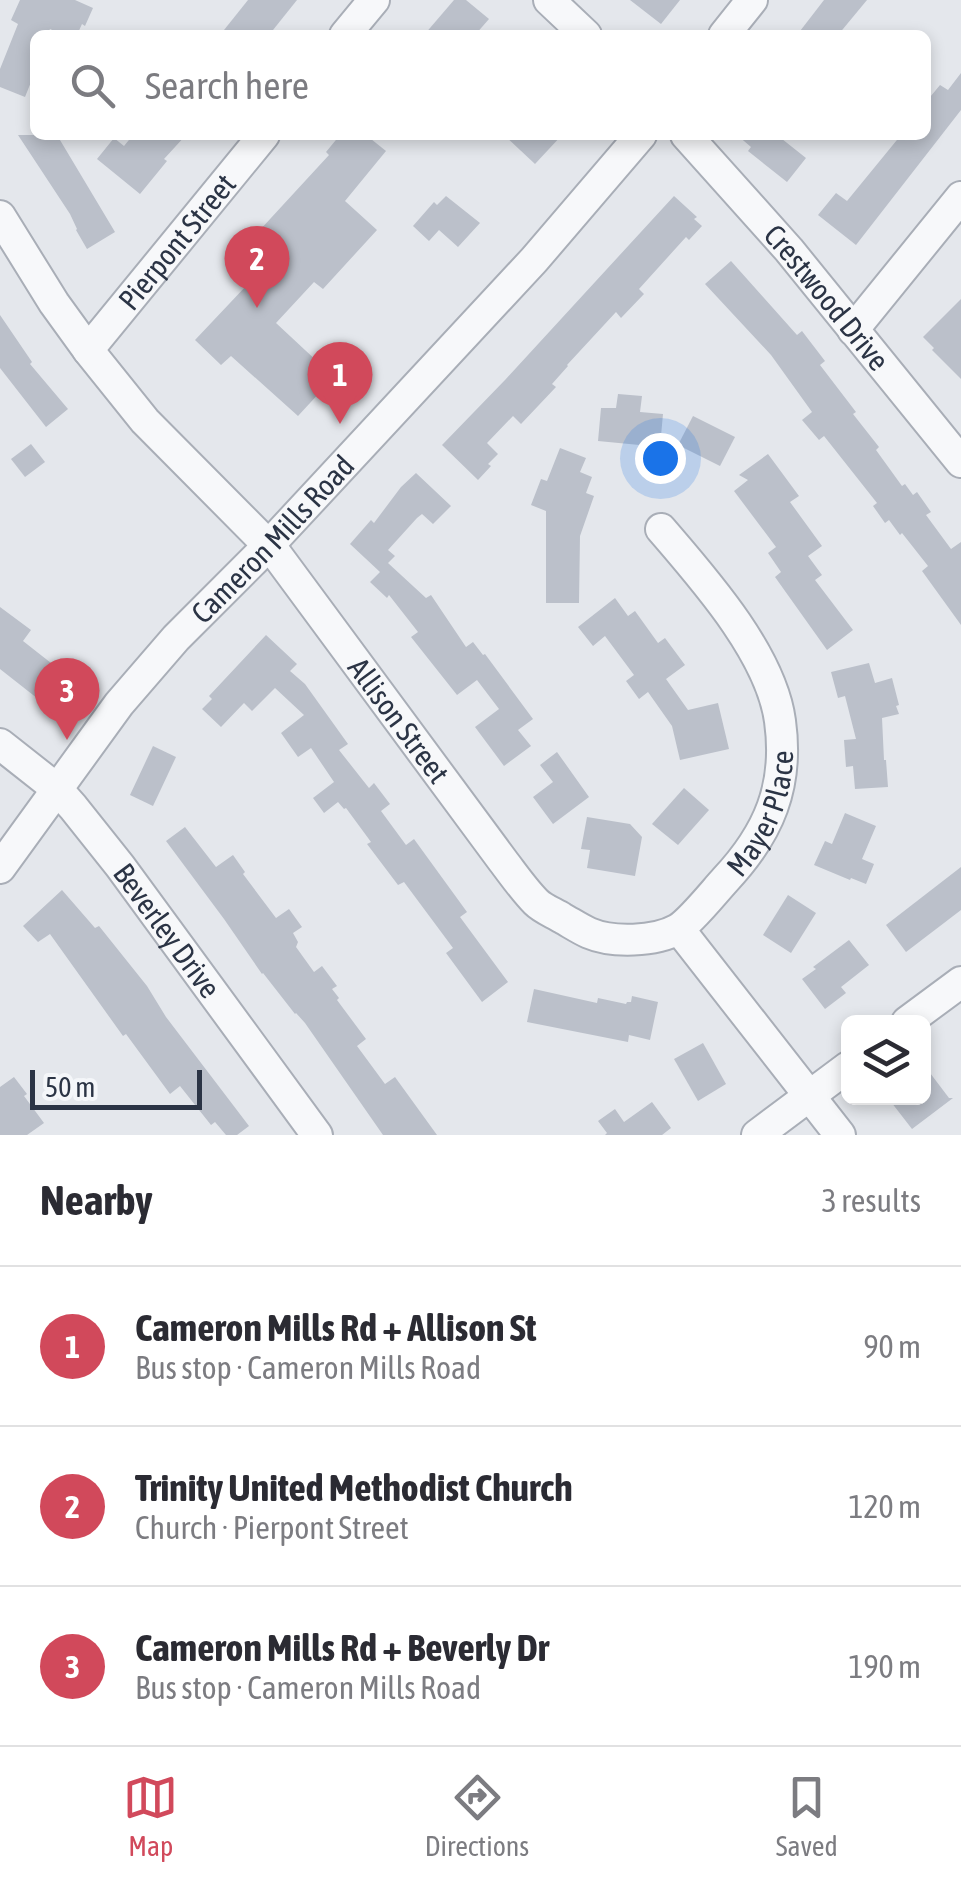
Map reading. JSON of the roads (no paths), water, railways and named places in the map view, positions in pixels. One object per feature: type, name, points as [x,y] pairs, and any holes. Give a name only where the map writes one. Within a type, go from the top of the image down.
[{"type":"street","points":[[350,30],[374,0]]},
{"type":"street","points":[[549,0],[581,30]]},
{"type":"street","points":[[728,30],[752,0]]},
{"type":"street","name":"Pierpont Street","points":[[88,350],[260,140]]},
{"type":"street","name":"Cameron Mills Road","points":[[0,868],[119,704],[164,651],[269,546],[534,260],[637,140]]},
{"type":"street","name":"Crestwood Drive","points":[[691,140],[790,250],[961,462]]},
{"type":"street","points":[[853,330],[961,197]]},
{"type":"street","name":"Allison Street","points":[[0,216],[88,350],[145,421],[269,546],[537,904],[592,934],[622,940],[657,936],[680,928]]},
{"type":"street","name":"Mayer Place","points":[[661,529],[705,583],[764,669],[780,720],[782,754],[777,798],[769,822],[739,865],[680,928]]},
{"type":"street","name":"Beverley Drive","points":[[0,744],[57,789],[120,866],[316,1135]]},
{"type":"street","points":[[680,928],[840,1135]]},
{"type":"street","points":[[916,1015],[961,982]]},
{"type":"street","points":[[758,1135],[841,1072]]},
{"type":"place","name":"Trinity United Methodist Church","points":[[257,308]]},
{"type":"place","name":"Cameron Mills Rd + Allison St","points":[[340,424]]},
{"type":"place","name":"Cameron Mills Rd + Beverly Dr","points":[[67,740]]}]
